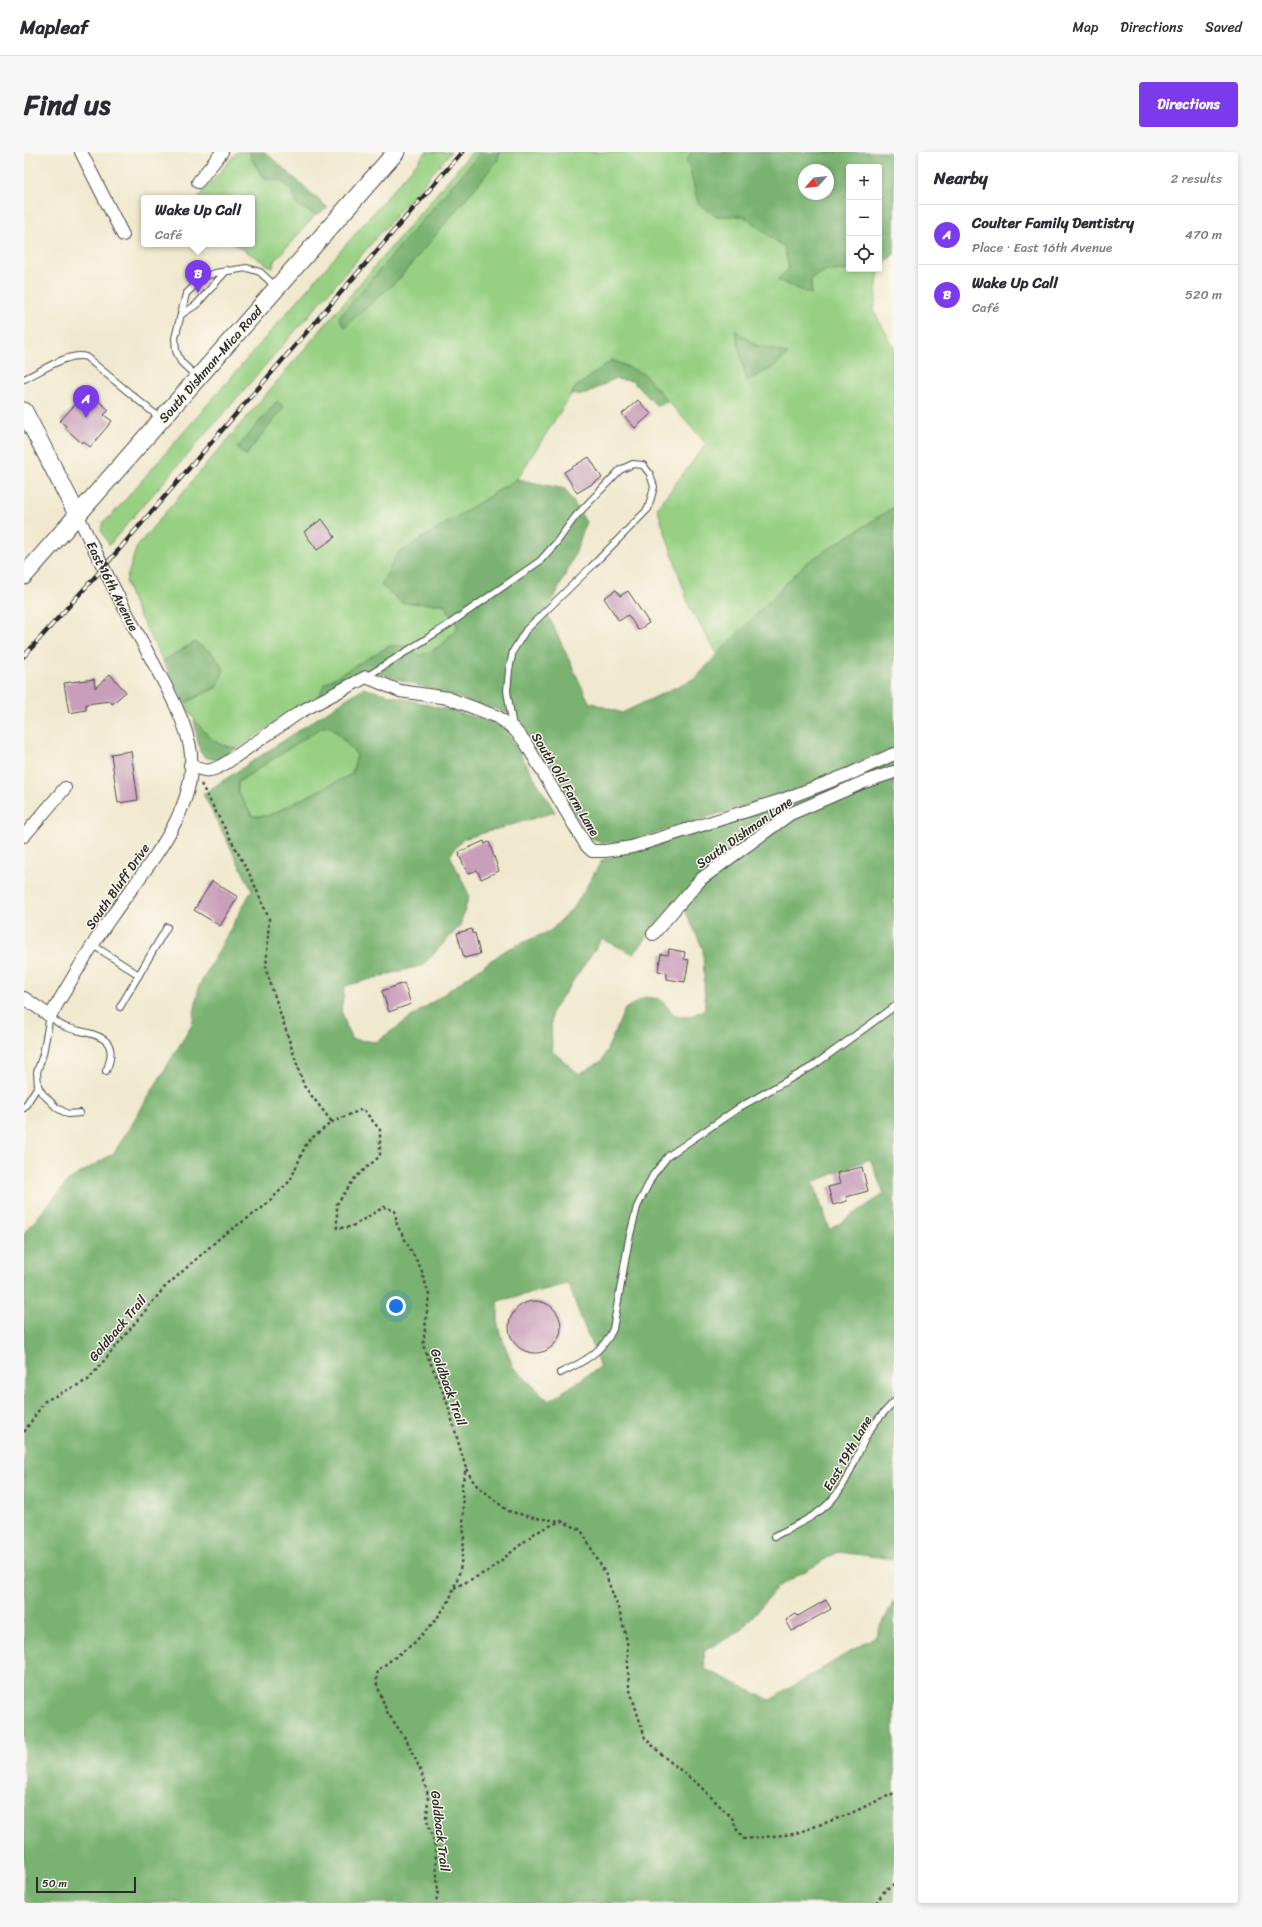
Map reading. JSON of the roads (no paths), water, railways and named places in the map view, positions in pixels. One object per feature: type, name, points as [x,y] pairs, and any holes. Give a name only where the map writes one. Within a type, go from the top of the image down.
[{"type":"main road","name":"South Dishman-Mica Road","points":[[24,576],[396,152]]},
{"type":"main road","name":"East 16th Avenue","points":[[24,411],[78,516]]},
{"type":"street","points":[[81,152],[123,235]]},
{"type":"street","points":[[198,182],[222,152]]},
{"type":"street","name":"East 16th Avenue","points":[[78,516],[158,673],[184,728],[190,748],[190,765]]},
{"type":"street","points":[[190,765],[202,771],[213,770],[240,754],[300,712],[366,677]]},
{"type":"street","name":"South Old Farm Lane","points":[[366,677],[400,690],[448,698],[498,717],[513,728],[526,742],[583,841],[589,849],[597,852],[632,847],[782,800],[852,773],[894,754]]},
{"type":"street","name":"South Bluff Drive","points":[[50,1016],[111,916],[165,843],[187,794],[190,765]]},
{"type":"street","name":"South Dishman Lane","points":[[653,934],[701,879],[790,814],[864,782],[894,772]]},
{"type":"street","points":[[24,836],[65,788]]},
{"type":"street","points":[[24,998],[50,1016]]},
{"type":"lane","points":[[199,378],[182,362],[176,351],[175,338],[186,294],[203,277],[227,270],[247,268],[260,272],[277,288]]},
{"type":"lane","points":[[182,314],[196,305],[227,270]]},
{"type":"lane","points":[[24,379],[69,357],[81,355],[162,420]]},
{"type":"lane","points":[[366,677],[445,627],[540,561],[556,543],[574,517],[620,470],[633,464],[643,465],[650,474],[654,487],[648,509],[526,630],[513,651],[507,691],[513,728]]},
{"type":"lane","points":[[120,1007],[167,927]]},
{"type":"lane","points":[[93,945],[139,975]]},
{"type":"lane","points":[[560,1373],[589,1358],[610,1336],[613,1329],[631,1226],[637,1207],[653,1175],[668,1156],[740,1107],[813,1066],[894,1007]]},
{"type":"lane","points":[[80,1113],[68,1114],[57,1108],[42,1093],[38,1086],[38,1072],[50,1016],[67,1028],[89,1032],[105,1041],[110,1047],[112,1053],[106,1071]]},
{"type":"lane","points":[[24,1108],[38,1086]]},
{"type":"lane","name":"East 19th Lane","points":[[775,1536],[821,1510],[829,1503],[849,1474],[867,1434],[883,1413],[894,1402]]},
{"type":"railway","points":[[24,656],[103,568],[462,152]]},
{"type":"place","name":"Wake Up Call","points":[[198,293]]},
{"type":"place","name":"Coulter Family Dentistry","points":[[86,418]]}]
